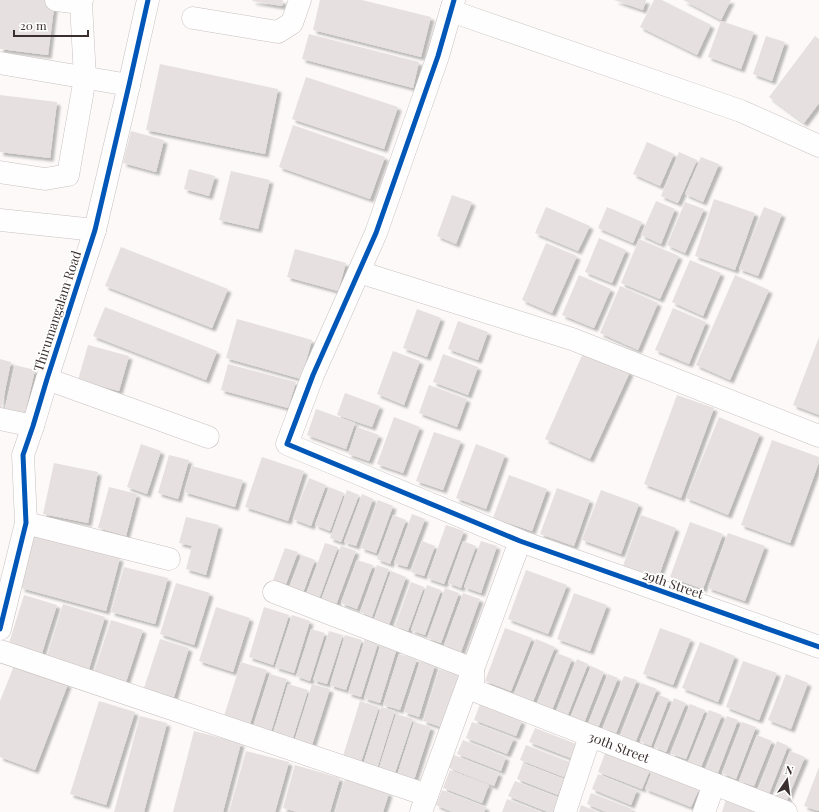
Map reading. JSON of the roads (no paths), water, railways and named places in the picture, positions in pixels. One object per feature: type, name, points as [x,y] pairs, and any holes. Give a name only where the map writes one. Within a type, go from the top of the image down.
[{"type":"street","points":[[0,172],[45,179],[68,175],[85,78],[81,2],[56,0]]},
{"type":"street","name":"Thirumangalam Road","points":[[0,629],[26,522],[23,455],[95,230],[148,0]]},
{"type":"street","points":[[193,18],[278,32],[292,23],[300,0]]},
{"type":"street","points":[[819,146],[741,111],[453,6],[438,56],[379,226],[359,272],[572,339],[819,436]]},
{"type":"street","points":[[0,63],[129,85]]},
{"type":"street","points":[[0,220],[95,230]]},
{"type":"street","name":"29th Street","points":[[359,272],[314,375],[288,444],[520,542],[819,647]]},
{"type":"street","points":[[47,380],[208,437]]},
{"type":"street","points":[[0,419],[33,426]]},
{"type":"street","points":[[26,522],[169,559]]},
{"type":"street","points":[[0,651],[424,803],[472,669],[520,542]]},
{"type":"street","points":[[274,592],[472,669]]},
{"type":"street","name":"30th Street","points":[[472,669],[473,690],[786,812]]},
{"type":"street","points":[[565,812],[590,736]]},
{"type":"street","points":[[704,812],[714,784]]}]
